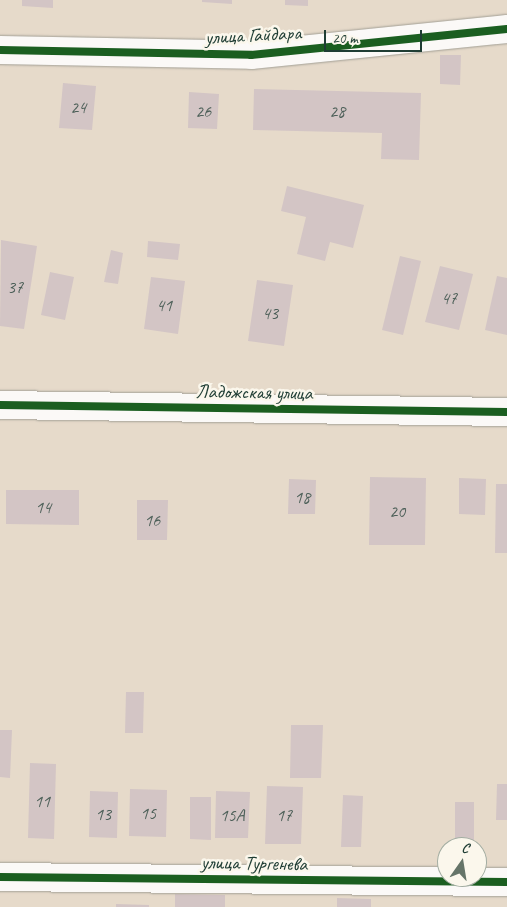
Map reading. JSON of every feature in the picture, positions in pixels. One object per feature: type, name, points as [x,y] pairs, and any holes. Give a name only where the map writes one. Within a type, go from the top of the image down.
[{"type":"street","name":"улица Гайдара","points":[[0,50],[252,55],[507,29]]},
{"type":"street","name":"Ладожская улица","points":[[0,405],[507,412]]},
{"type":"street","name":"улица Тургенева","points":[[0,877],[507,882]]},
{"type":"building","points":[[22,0],[53,0],[53,8],[22,6]]},
{"type":"building","points":[[202,0],[232,0],[232,4],[202,2]]},
{"type":"building","points":[[285,0],[308,0],[308,6],[285,5]]},
{"type":"building","points":[[440,55],[461,55],[460,85],[440,84]]},
{"type":"building","points":[[63,83],[96,86],[92,130],[59,128]]},
{"type":"building","points":[[254,89],[421,93],[419,160],[381,159],[382,133],[253,130]]},
{"type":"building","points":[[189,92],[219,94],[217,129],[188,128]]},
{"type":"building","points":[[287,186],[364,205],[353,248],[330,242],[325,261],[297,254],[306,217],[281,211]]},
{"type":"building","points":[[1,240],[37,246],[24,329],[0,326]]},
{"type":"building","points":[[148,241],[180,244],[178,260],[147,257]]},
{"type":"building","points":[[111,250],[123,253],[118,284],[104,282]]},
{"type":"building","points":[[400,256],[421,261],[403,335],[382,330]]},
{"type":"building","points":[[440,266],[473,274],[459,330],[425,322]]},
{"type":"building","points":[[50,272],[74,277],[65,320],[41,315]]},
{"type":"building","points":[[497,276],[507,278],[507,335],[485,330]]},
{"type":"building","points":[[151,277],[185,281],[178,334],[144,329]]},
{"type":"building","points":[[257,280],[293,285],[284,346],[248,341]]},
{"type":"building","points":[[370,477],[426,478],[425,545],[369,545]]},
{"type":"building","points":[[459,478],[486,479],[485,515],[459,514]]},
{"type":"building","points":[[289,479],[316,480],[315,514],[288,514]]},
{"type":"building","points":[[496,484],[507,484],[507,553],[495,553]]},
{"type":"building","points":[[6,490],[79,490],[79,525],[6,524]]},
{"type":"building","points":[[137,500],[168,500],[167,540],[137,540]]},
{"type":"building","points":[[126,692],[144,692],[143,733],[125,733]]},
{"type":"building","points":[[291,725],[323,725],[321,778],[290,778]]},
{"type":"building","points":[[0,730],[12,730],[10,778],[0,777]]},
{"type":"building","points":[[30,763],[56,764],[54,839],[28,838]]},
{"type":"building","points":[[497,784],[507,784],[507,820],[496,820]]},
{"type":"building","points":[[267,786],[303,787],[301,844],[265,844]]},
{"type":"building","points":[[130,789],[167,790],[166,837],[129,836]]},
{"type":"building","points":[[90,791],[118,792],[117,838],[89,837]]},
{"type":"building","points":[[216,791],[250,792],[248,838],[215,838]]},
{"type":"building","points":[[343,795],[363,796],[361,847],[341,847]]},
{"type":"building","points":[[190,797],[211,797],[211,840],[190,839]]},
{"type":"building","points":[[455,802],[474,802],[474,837],[455,837]]},
{"type":"building","points":[[175,894],[225,895],[225,907],[175,907]]},
{"type":"building","points":[[337,898],[371,899],[371,907],[337,907]]},
{"type":"building","points":[[116,904],[149,905],[149,907],[116,907]]},
{"type":"cycle path","points":[[0,50],[251,55],[507,29]]},
{"type":"cycle path","points":[[0,405],[507,412]]},
{"type":"cycle path","points":[[0,877],[507,882]]}]
